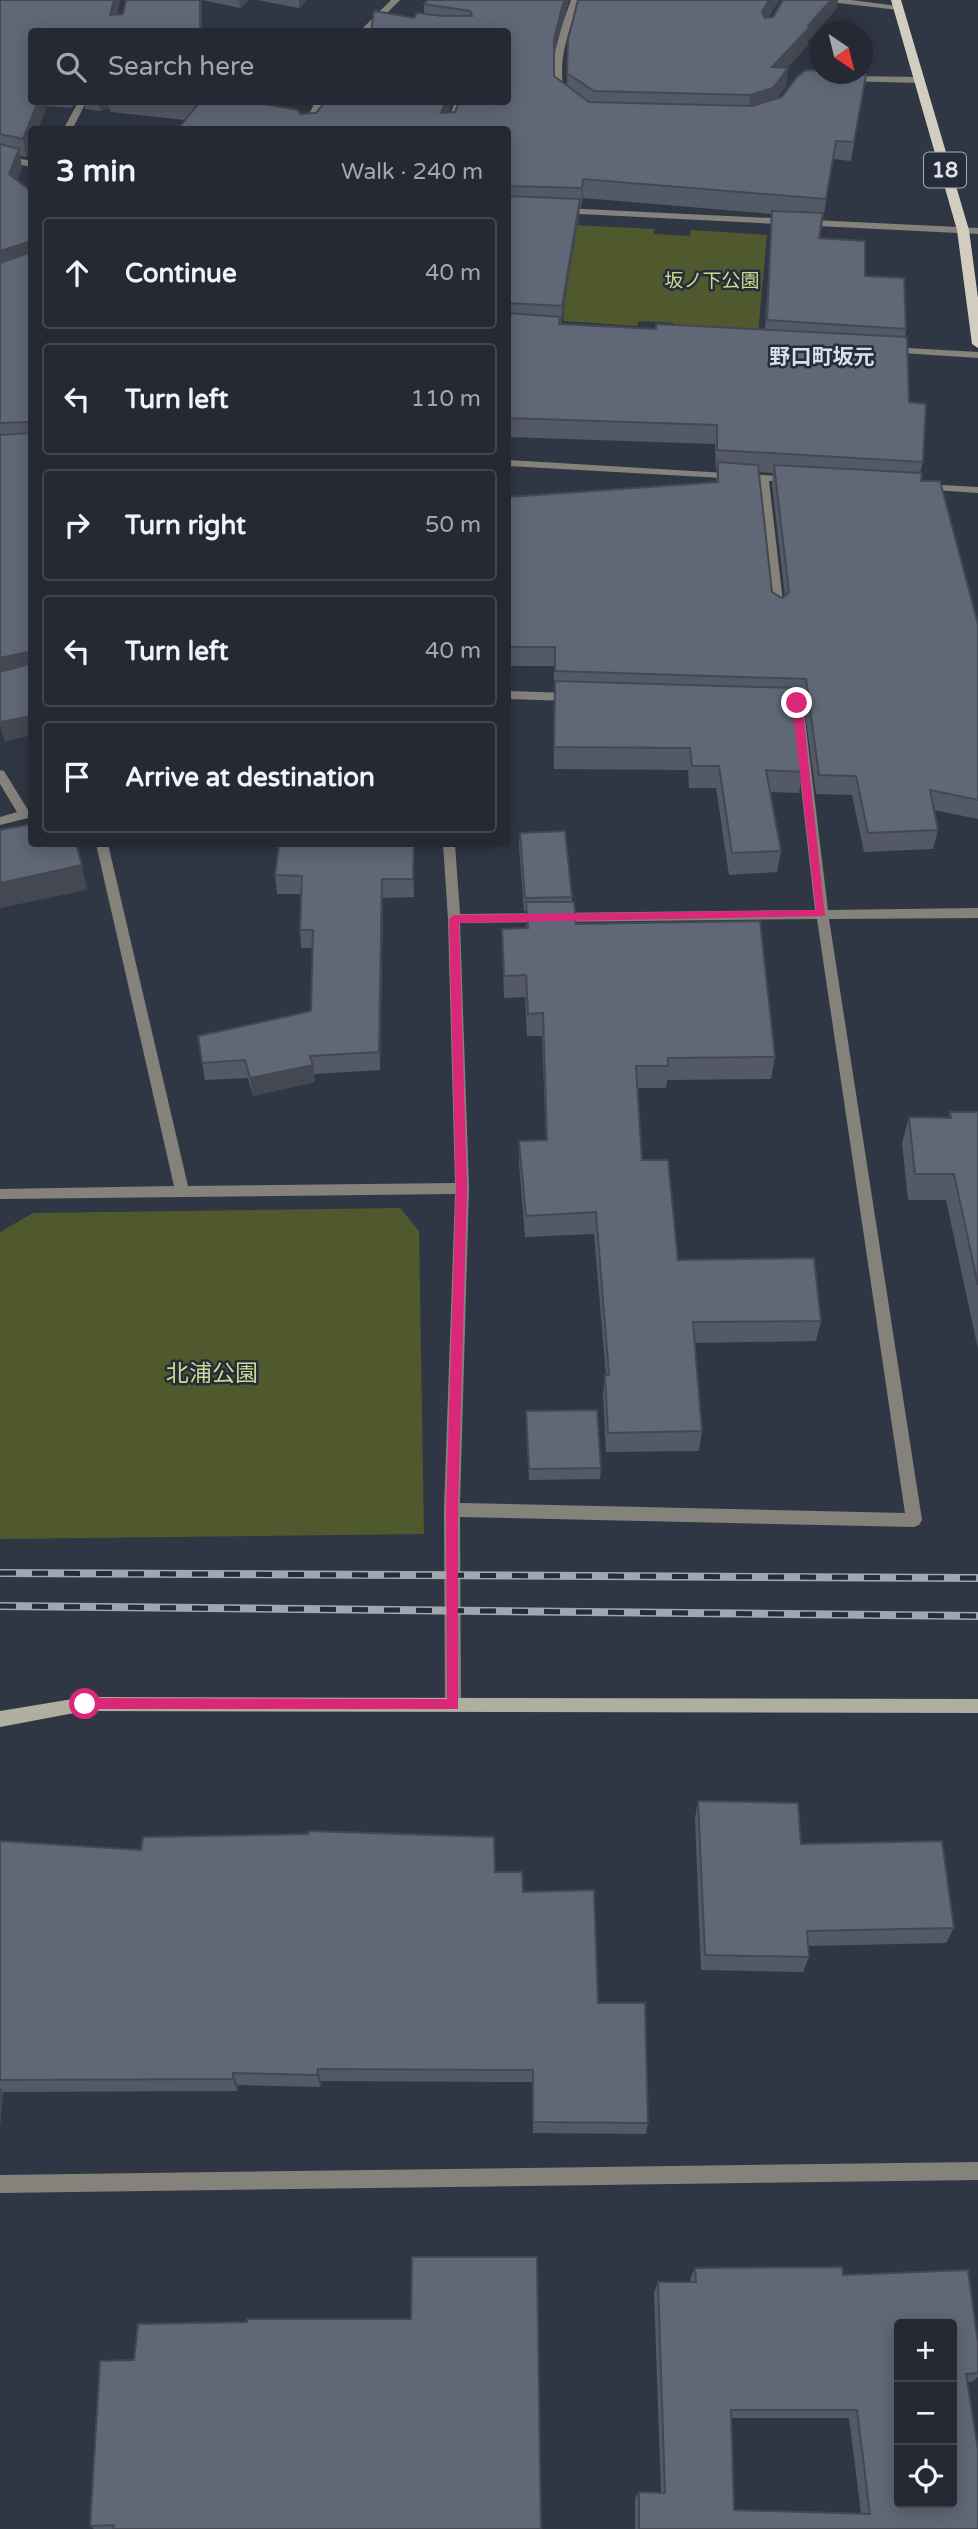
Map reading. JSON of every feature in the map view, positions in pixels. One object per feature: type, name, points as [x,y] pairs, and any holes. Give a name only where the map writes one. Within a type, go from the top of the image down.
[{"type":"main road","name":"18","points":[[897,4],[963,230],[978,344]]},
{"type":"street","points":[[366,28],[396,0]]},
{"type":"street","points":[[568,100],[560,94],[558,76],[562,39],[575,0]]},
{"type":"street","points":[[830,0],[897,4]]},
{"type":"street","points":[[373,20],[386,22]]},
{"type":"street","points":[[873,79],[919,80]]},
{"type":"street","points":[[68,126],[80,105]]},
{"type":"street","points":[[307,126],[318,105]]},
{"type":"street","points":[[450,126],[458,105]]},
{"type":"street","points":[[0,158],[28,163]]},
{"type":"street","points":[[549,211],[978,231]]},
{"type":"street","points":[[881,349],[978,355]]},
{"type":"street","points":[[511,463],[803,480]]},
{"type":"street","points":[[763,478],[778,611]]},
{"type":"street","points":[[911,486],[978,490]]},
{"type":"street","points":[[511,695],[576,697]]},
{"type":"street","points":[[452,1510],[914,1520],[822,914],[797,703],[769,702]]},
{"type":"street","points":[[0,774],[28,814],[0,821]]},
{"type":"street","points":[[103,847],[182,1191]]},
{"type":"street","points":[[449,847],[462,1188],[452,1510],[453,1705]]},
{"type":"street","points":[[454,919],[978,913]]},
{"type":"street","points":[[0,1194],[462,1188]]},
{"type":"street","points":[[0,1719],[85,1704],[978,1706]]},
{"type":"street","points":[[0,2184],[978,2171]]},
{"type":"green space","name":"坂ノ下公園","points":[[574,225],[654,229],[654,234],[690,236],[691,230],[767,235],[758,333],[674,328],[674,323],[639,321],[637,326],[563,321]]},
{"type":"green space","name":"北浦公園","points":[[400,1208],[419,1231],[424,1534],[0,1539],[0,1232],[33,1213]]},
{"type":"building","points":[[0,0],[114,0],[110,15],[123,14],[126,0],[200,0],[200,28],[28,28],[28,105],[37,105],[23,139],[0,134]]},
{"type":"building","points":[[427,0],[564,0],[554,39],[554,76],[589,102],[752,106],[782,97],[806,70],[810,70],[810,84],[864,84],[854,142],[836,141],[826,199],[583,179],[582,188],[511,186],[511,126],[180,126],[197,105],[269,105],[298,110],[300,114],[316,113],[323,105],[445,105],[441,113],[455,112],[458,105],[511,105],[511,28],[372,28],[374,11],[414,18],[417,13],[472,16],[470,11],[424,4]]},
{"type":"building","points":[[578,0],[769,0],[762,12],[765,18],[773,17],[783,0],[831,0],[772,67],[788,68],[773,88],[750,95],[594,91],[567,73],[568,40]]},
{"type":"building","points":[[0,144],[19,149],[9,174],[28,189],[28,242],[0,251]]},
{"type":"building","points":[[511,196],[580,199],[562,306],[511,303]]},
{"type":"building","points":[[772,211],[823,213],[819,238],[865,241],[865,276],[904,278],[906,329],[767,320]]},
{"type":"building","points":[[28,253],[28,422],[0,423],[0,263]]},
{"type":"building","points":[[511,313],[560,317],[559,324],[656,329],[656,324],[907,337],[909,402],[926,404],[923,462],[717,450],[717,425],[511,418]]},
{"type":"building","points":[[28,433],[28,652],[0,658],[0,435]]},
{"type":"building","points":[[718,462],[758,465],[772,592],[782,598],[789,592],[774,465],[922,473],[921,481],[940,481],[978,624],[978,800],[930,790],[938,830],[868,833],[856,776],[819,775],[806,679],[555,671],[555,647],[511,647],[511,497],[718,482]]},
{"type":"building","points":[[28,665],[28,717],[0,722],[0,672]]},
{"type":"building","points":[[555,681],[793,688],[803,772],[766,770],[781,851],[732,853],[719,766],[692,766],[690,748],[554,747]]},
{"type":"building","points":[[28,825],[28,847],[77,847],[82,865],[0,883],[0,830]]},
{"type":"building","points":[[565,831],[572,897],[525,898],[520,833]]},
{"type":"building","points":[[279,847],[414,847],[413,879],[382,879],[379,1052],[310,1056],[313,1065],[250,1078],[245,1060],[202,1063],[198,1036],[311,1011],[313,930],[300,930],[302,876],[275,875]]},
{"type":"building","points":[[526,902],[574,902],[576,924],[760,921],[775,1057],[668,1058],[668,1066],[636,1066],[642,1160],[668,1160],[678,1260],[814,1258],[821,1321],[693,1322],[702,1431],[608,1433],[605,1375],[609,1375],[596,1212],[526,1216],[519,1141],[547,1140],[543,1013],[528,1014],[526,975],[504,976],[502,929],[528,928]]},
{"type":"building","points":[[950,1112],[978,1112],[978,1285],[954,1174],[915,1174],[909,1117],[951,1118]]},
{"type":"building","points":[[597,1410],[601,1468],[529,1469],[526,1411]]},
{"type":"building","points":[[698,1801],[798,1803],[801,1844],[942,1841],[954,1928],[807,1931],[809,1957],[705,1955]]},
{"type":"building","points":[[308,1831],[494,1837],[495,1872],[522,1872],[523,1892],[594,1890],[598,2003],[645,2003],[648,2123],[533,2122],[533,2070],[318,2069],[317,2075],[233,2073],[233,2079],[0,2080],[0,1841],[141,1850],[143,1837],[308,1834]]},
{"type":"building","points":[[412,2257],[537,2257],[541,2529],[113,2529],[114,2525],[90,2526],[100,2361],[134,2360],[138,2324],[247,2322],[247,2319],[411,2319]]},
{"type":"building","points":[[842,2267],[843,2275],[968,2270],[978,2343],[978,2373],[966,2374],[978,2450],[978,2529],[639,2529],[639,2492],[665,2493],[658,2282],[696,2282],[695,2268]],"holes":[[[731,2410],[857,2410],[870,2514],[734,2510]]]},
{"type":"railway","points":[[0,1573],[978,1578]]},
{"type":"railway","points":[[0,1606],[978,1616]]},
{"type":"district","name":"野口町坂元","points":[[822,357]]},
{"type":"route","points":[[85,1704],[453,1705],[452,1510],[462,1188],[454,919],[822,914],[797,703]]}]
